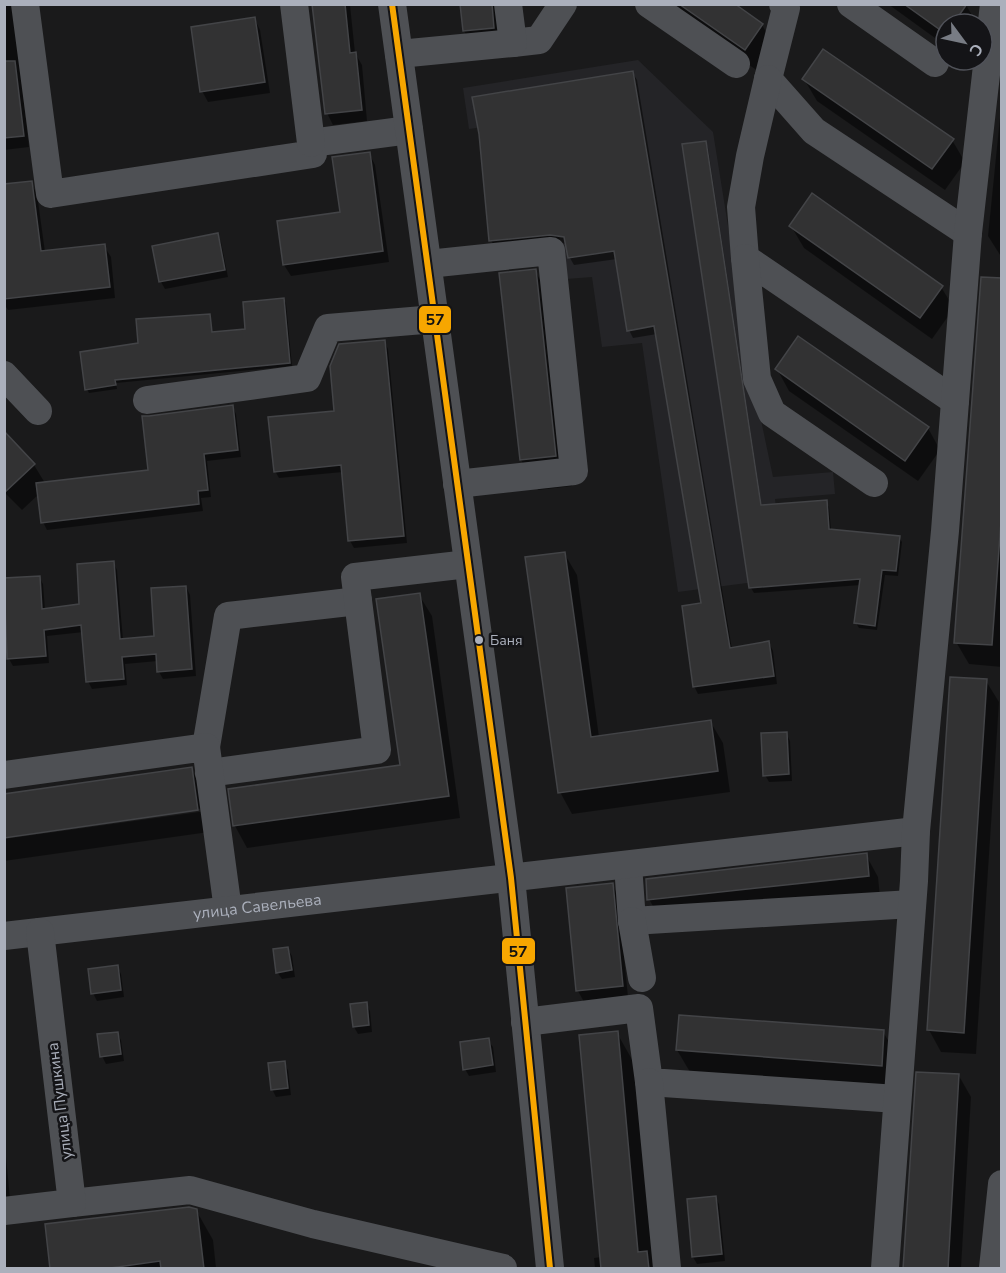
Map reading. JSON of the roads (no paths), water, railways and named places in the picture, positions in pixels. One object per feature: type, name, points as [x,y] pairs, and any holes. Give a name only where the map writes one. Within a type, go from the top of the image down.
[{"type":"street","points":[[25,4],[50,194],[313,154],[294,4]]},
{"type":"street","points":[[392,4],[511,878],[550,1269]]},
{"type":"street","points":[[508,4],[513,43]]},
{"type":"street","points":[[399,54],[539,40],[564,4]]},
{"type":"street","points":[[649,4],[736,64]]},
{"type":"street","points":[[851,4],[934,62]]},
{"type":"street","points":[[786,6],[750,156],[741,207],[757,379],[772,413],[874,483]]},
{"type":"street","points":[[885,1269],[916,831],[955,401],[952,223],[997,9]]},
{"type":"street","points":[[768,79],[814,131],[952,223]]},
{"type":"street","points":[[311,143],[410,130]]},
{"type":"street","points":[[428,264],[551,251],[574,471],[457,484]]},
{"type":"street","points":[[745,258],[955,401]]},
{"type":"street","points":[[147,400],[308,378],[328,328],[435,319]]},
{"type":"street","points":[[4,375],[38,411]]},
{"type":"street","points":[[4,775],[377,750],[355,577],[468,564]]},
{"type":"street","points":[[228,910],[208,760],[228,616],[358,601]]},
{"type":"street","name":"улица Савельева","points":[[4,936],[916,831]]},
{"type":"street","points":[[628,865],[632,921],[642,978]]},
{"type":"street","points":[[632,921],[912,904]]},
{"type":"street","name":"улица Пушкина","points":[[40,932],[72,1203]]},
{"type":"street","points":[[525,1022],[639,1008],[649,1082],[667,1269]]},
{"type":"street","points":[[649,1082],[897,1099]]},
{"type":"street","points":[[993,1269],[1002,1184]]},
{"type":"street","points":[[4,1211],[190,1190],[313,1224],[503,1269]]},
{"type":"place","name":"Баня","points":[[479,640]]}]
